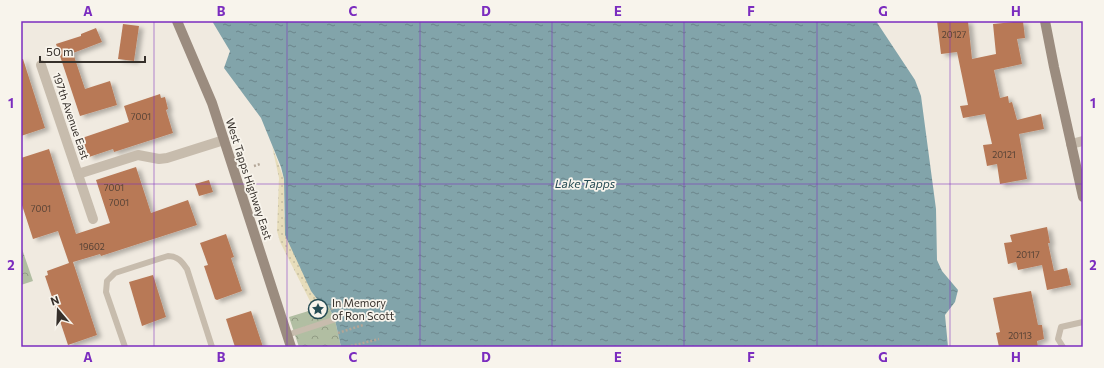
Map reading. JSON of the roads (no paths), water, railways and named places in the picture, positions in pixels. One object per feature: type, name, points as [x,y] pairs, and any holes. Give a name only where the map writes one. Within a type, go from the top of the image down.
[{"type":"street","name":"West Tapps Highway East","points":[[177,21],[212,103],[291,347]]},
{"type":"street","points":[[1045,21],[1083,197]]},
{"type":"street","name":"197th Avenue East","points":[[41,64],[93,219]]},
{"type":"street","name":"197th Avenue East","points":[[78,174],[138,155],[159,159],[167,158],[224,140]]},
{"type":"street","points":[[1072,144],[1083,141]]},
{"type":"lane","points":[[125,347],[106,292],[107,281],[115,273],[168,256],[174,256],[180,259],[187,269],[212,347]]},
{"type":"lane","points":[[287,335],[333,320]]},
{"type":"lane","points":[[1063,347],[1058,339],[1061,327],[1083,322]]},
{"type":"water","name":"Lake Tapps","points":[[212,21],[876,21],[915,80],[921,96],[936,209],[937,260],[942,271],[958,290],[955,302],[945,315],[948,347],[341,347],[335,320],[328,305],[323,307],[311,291],[285,235],[284,179],[281,167],[261,118],[224,68],[230,51]]},
{"type":"place","name":"In Memory of Ron Scott","points":[[318,309]]}]
